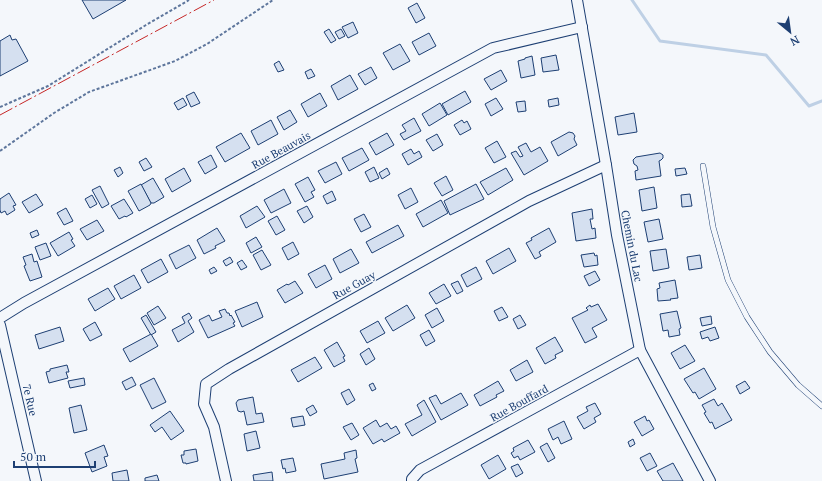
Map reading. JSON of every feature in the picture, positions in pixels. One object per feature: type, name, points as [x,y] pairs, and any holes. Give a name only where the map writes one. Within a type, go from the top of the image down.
[{"type":"street","name":"Chemin du Lac","points":[[577,0],[617,234],[640,350],[710,481]]},
{"type":"street","name":"Rue Beauvais","points":[[0,318],[494,48],[582,27]]},
{"type":"street","name":"Rue Guay","points":[[226,481],[214,427],[204,404],[206,384],[229,369],[529,201],[606,165]]},
{"type":"street","name":"7e Rue","points":[[0,325],[36,481]]},
{"type":"street","name":"Rue Bouffard","points":[[412,481],[420,470],[640,350]]},
{"type":"lane","points":[[703,166],[712,227],[728,280],[747,317],[770,352],[798,385],[822,406]]},
{"type":"path","points":[[0,107],[48,86],[189,0]]},
{"type":"path","points":[[0,151],[54,113],[89,92],[175,61],[207,44],[273,0]]},
{"type":"building","points":[[82,0],[126,0],[93,19]]},
{"type":"building","points":[[417,3],[425,18],[416,23],[408,8]]},
{"type":"building","points":[[353,22],[358,33],[348,38],[342,27]]},
{"type":"building","points":[[329,29],[336,40],[331,43],[324,32]]},
{"type":"building","points":[[341,29],[345,36],[339,39],[335,32]]},
{"type":"building","points":[[429,33],[436,46],[419,55],[412,42]]},
{"type":"building","points":[[10,35],[12,40],[16,39],[28,61],[0,76],[0,41]]},
{"type":"building","points":[[400,44],[410,61],[393,70],[383,53]]},
{"type":"building","points":[[556,55],[559,70],[543,72],[541,58]]},
{"type":"building","points":[[532,56],[535,75],[521,78],[518,61]]},
{"type":"building","points":[[279,61],[284,70],[278,72],[274,64]]},
{"type":"building","points":[[371,67],[377,78],[365,85],[358,74]]},
{"type":"building","points":[[311,69],[315,76],[308,79],[305,72]]},
{"type":"building","points":[[501,70],[507,81],[491,90],[484,79]]},
{"type":"building","points":[[350,75],[358,89],[338,100],[331,86]]},
{"type":"building","points":[[465,91],[471,102],[448,115],[442,104]]},
{"type":"building","points":[[194,92],[200,103],[191,107],[186,96]]},
{"type":"building","points":[[320,93],[327,106],[308,117],[301,104]]},
{"type":"building","points":[[183,98],[187,105],[178,110],[174,103]]},
{"type":"building","points":[[496,98],[503,109],[491,116],[485,104]]},
{"type":"building","points":[[558,98],[559,105],[549,107],[548,100]]},
{"type":"building","points":[[525,101],[526,111],[518,112],[516,102]]},
{"type":"building","points":[[440,103],[447,115],[429,126],[422,114]]},
{"type":"building","points":[[290,110],[297,122],[284,130],[277,117]]},
{"type":"building","points":[[634,113],[637,132],[618,135],[615,117]]},
{"type":"building","points":[[414,118],[421,131],[404,140],[400,134],[406,131],[402,125]]},
{"type":"building","points":[[271,120],[278,134],[258,145],[251,131]]},
{"type":"building","points":[[462,120],[464,123],[467,121],[471,129],[460,135],[454,125]]},
{"type":"building","points":[[569,132],[573,133],[575,136],[574,139],[577,145],[558,156],[551,142]]},
{"type":"building","points":[[241,133],[250,148],[225,162],[216,147]]},
{"type":"building","points":[[387,133],[394,145],[376,155],[369,143]]},
{"type":"building","points":[[437,134],[443,145],[433,151],[426,140]]},
{"type":"building","points":[[497,141],[506,157],[494,163],[485,148]]},
{"type":"building","points":[[526,143],[531,152],[540,147],[548,161],[524,175],[511,153],[516,151],[520,157],[523,156],[518,147]]},
{"type":"building","points":[[362,148],[369,160],[349,171],[342,158]]},
{"type":"building","points":[[411,149],[414,154],[419,151],[422,157],[408,165],[402,154]]},
{"type":"building","points":[[660,153],[663,155],[663,158],[659,161],[661,176],[636,180],[635,171],[638,170],[633,160],[636,157]]},
{"type":"building","points":[[211,155],[217,167],[205,174],[198,162]]},
{"type":"building","points":[[146,158],[152,167],[144,171],[139,162]]},
{"type":"building","points":[[336,162],[342,174],[325,183],[318,171]]},
{"type":"building","points":[[120,167],[123,173],[118,177],[114,170]]},
{"type":"building","points":[[374,167],[379,178],[370,182],[365,172]]},
{"type":"building","points":[[184,168],[191,181],[172,192],[165,179]]},
{"type":"building","points":[[387,168],[390,174],[382,179],[379,173]]},
{"type":"building","points":[[506,168],[513,180],[488,195],[480,182]]},
{"type":"building","points":[[685,168],[687,174],[676,176],[675,169]]},
{"type":"building","points":[[446,176],[453,190],[442,196],[434,183]]},
{"type":"building","points":[[308,177],[315,190],[311,192],[314,197],[305,202],[295,184]]},
{"type":"building","points":[[153,178],[164,197],[154,203],[151,203],[141,185]]},
{"type":"building","points":[[141,184],[151,203],[139,211],[128,191]]},
{"type":"building","points":[[476,184],[484,199],[450,215],[444,201]]},
{"type":"building","points":[[100,186],[109,204],[102,208],[92,190]]},
{"type":"building","points":[[654,187],[657,208],[642,211],[639,190]]},
{"type":"building","points":[[411,188],[418,202],[405,209],[398,195]]},
{"type":"building","points":[[284,189],[291,203],[271,213],[264,200]]},
{"type":"building","points":[[332,191],[336,200],[327,204],[323,196]]},
{"type":"building","points":[[9,193],[16,205],[13,206],[15,210],[7,215],[5,211],[1,213],[0,199]]},
{"type":"building","points":[[36,194],[43,205],[29,213],[22,202]]},
{"type":"building","points":[[690,194],[692,206],[682,207],[681,195]]},
{"type":"building","points":[[92,195],[97,204],[90,208],[85,199]]},
{"type":"building","points":[[124,199],[133,213],[119,219],[111,206]]},
{"type":"building","points":[[441,200],[448,213],[423,227],[416,214]]},
{"type":"building","points":[[257,206],[265,217],[246,228],[240,216]]},
{"type":"building","points":[[307,206],[313,217],[304,223],[297,211]]},
{"type":"building","points":[[66,208],[73,221],[64,225],[57,213]]},
{"type":"building","points":[[592,209],[593,219],[590,219],[592,229],[595,228],[596,238],[576,241],[572,213]]},
{"type":"building","points":[[364,214],[371,227],[361,232],[354,219]]},
{"type":"building","points":[[277,216],[285,230],[276,235],[268,221]]},
{"type":"building","points":[[659,219],[663,239],[648,242],[644,222]]},
{"type":"building","points":[[97,220],[104,231],[87,240],[80,229]]},
{"type":"building","points":[[398,225],[404,236],[372,253],[366,242]]},
{"type":"building","points":[[217,228],[225,241],[215,246],[216,248],[204,254],[197,240]]},
{"type":"building","points":[[549,228],[556,242],[539,252],[541,256],[535,259],[526,243],[532,240],[531,238]]},
{"type":"building","points":[[37,230],[39,235],[32,238],[30,233]]},
{"type":"building","points":[[69,232],[73,239],[71,240],[75,246],[58,256],[50,243]]},
{"type":"building","points":[[256,237],[262,247],[251,253],[246,243]]},
{"type":"building","points":[[293,242],[299,254],[288,260],[282,248]]},
{"type":"building","points":[[46,243],[51,256],[40,260],[35,247]]},
{"type":"building","points":[[189,245],[196,258],[176,269],[169,255]]},
{"type":"building","points":[[509,248],[516,261],[493,274],[486,261]]},
{"type":"building","points":[[351,249],[359,263],[340,273],[333,259]]},
{"type":"building","points":[[666,249],[669,268],[653,271],[650,251]]},
{"type":"building","points":[[262,250],[271,265],[261,270],[253,255]]},
{"type":"building","points":[[594,253],[595,256],[597,255],[598,265],[584,267],[581,255]]},
{"type":"building","points":[[32,254],[34,262],[37,261],[42,277],[30,281],[24,266],[26,265],[23,257]]},
{"type":"building","points":[[700,255],[702,268],[689,270],[687,257]]},
{"type":"building","points":[[230,257],[233,262],[226,266],[223,261]]},
{"type":"building","points":[[161,259],[168,272],[148,283],[141,270]]},
{"type":"building","points":[[242,260],[247,267],[241,270],[237,263]]},
{"type":"building","points":[[325,265],[332,279],[316,288],[308,274]]},
{"type":"building","points":[[214,267],[217,271],[211,274],[209,270]]},
{"type":"building","points":[[476,267],[482,279],[467,287],[461,275]]},
{"type":"building","points":[[595,271],[600,280],[589,286],[584,276]]},
{"type":"building","points":[[134,275],[141,288],[121,299],[114,286]]},
{"type":"building","points":[[675,280],[678,298],[658,301],[657,289],[660,288],[659,283]]},
{"type":"building","points":[[295,281],[303,293],[285,303],[277,290]]},
{"type":"building","points":[[458,281],[463,291],[457,294],[451,284]]},
{"type":"building","points":[[444,284],[451,296],[436,304],[429,293]]},
{"type":"building","points":[[108,288],[115,299],[95,311],[88,299]]},
{"type":"building","points":[[257,302],[263,317],[242,327],[235,311]]},
{"type":"building","points":[[598,304],[607,320],[592,328],[597,337],[585,343],[572,318],[588,310],[586,308],[590,305],[591,307]]},
{"type":"building","points":[[407,305],[415,318],[393,331],[385,318]]},
{"type":"building","points":[[158,306],[166,318],[154,325],[147,313]]},
{"type":"building","points":[[502,307],[508,317],[499,321],[494,311]]},
{"type":"building","points":[[437,308],[444,321],[432,328],[425,315]]},
{"type":"building","points":[[225,309],[230,316],[231,315],[235,322],[233,323],[235,326],[208,338],[199,320],[209,315],[212,321],[222,317],[219,311]]},
{"type":"building","points":[[677,311],[681,328],[679,329],[680,335],[669,337],[668,330],[663,331],[660,314]]},
{"type":"building","points":[[189,313],[192,318],[188,321],[194,332],[178,342],[172,330],[185,323],[182,317]]},
{"type":"building","points":[[146,315],[156,332],[151,335],[141,318]]},
{"type":"building","points":[[520,315],[526,325],[518,329],[513,319]]},
{"type":"building","points":[[711,316],[712,324],[702,326],[700,318]]},
{"type":"building","points":[[378,321],[385,333],[367,343],[360,331]]},
{"type":"building","points":[[95,322],[102,335],[90,341],[83,329]]},
{"type":"building","points":[[60,327],[64,341],[39,349],[35,335]]},
{"type":"building","points":[[715,327],[719,338],[710,341],[708,337],[702,339],[700,332]]},
{"type":"building","points":[[429,330],[435,341],[426,346],[420,335]]},
{"type":"building","points":[[151,334],[158,346],[130,362],[123,349]]},
{"type":"building","points":[[555,337],[563,351],[555,355],[556,358],[545,364],[536,348]]},
{"type":"building","points":[[337,342],[345,356],[343,357],[345,361],[334,367],[324,350]]},
{"type":"building","points":[[685,345],[695,361],[680,369],[671,353]]},
{"type":"building","points":[[369,348],[375,359],[366,365],[360,354]]},
{"type":"building","points":[[315,357],[322,368],[298,382],[291,370]]},
{"type":"building","points":[[527,360],[533,372],[516,381],[510,370]]},
{"type":"building","points":[[67,365],[69,372],[66,372],[68,378],[49,383],[46,372],[50,371],[50,369]]},
{"type":"building","points":[[704,368],[716,389],[699,399],[684,379]]},
{"type":"building","points":[[132,377],[136,385],[126,390],[122,382]]},
{"type":"building","points":[[84,378],[85,385],[70,388],[68,381]]},
{"type":"building","points":[[154,378],[166,402],[152,409],[140,385]]},
{"type":"building","points":[[498,381],[504,391],[496,395],[497,397],[480,406],[474,395]]},
{"type":"building","points":[[745,381],[750,388],[740,394],[736,386]]},
{"type":"building","points":[[373,383],[376,389],[372,391],[369,385]]},
{"type":"building","points":[[349,389],[355,400],[347,405],[341,393]]},
{"type":"building","points":[[461,393],[468,405],[441,420],[429,398],[436,395],[441,404]]},
{"type":"building","points":[[253,397],[256,414],[262,413],[264,422],[247,425],[244,411],[238,411],[236,403],[238,400]]},
{"type":"building","points":[[714,399],[718,406],[722,403],[732,420],[715,429],[712,422],[710,423],[704,413],[706,412],[702,405]]},
{"type":"building","points":[[424,400],[436,422],[412,436],[405,424],[422,415],[417,405]]},
{"type":"building","points":[[595,403],[601,414],[594,418],[596,422],[584,429],[577,417],[588,411],[586,407]]},
{"type":"building","points":[[81,405],[87,430],[74,433],[69,408]]},
{"type":"building","points":[[313,405],[317,412],[310,416],[306,409]]},
{"type":"building","points":[[170,411],[184,431],[171,440],[162,427],[155,432],[150,425]]},
{"type":"building","points":[[303,416],[305,425],[293,427],[291,418]]},
{"type":"building","points":[[645,416],[647,421],[649,420],[654,429],[642,436],[634,422]]},
{"type":"building","points":[[376,420],[380,427],[387,423],[391,429],[396,426],[400,433],[384,442],[382,439],[373,444],[363,428]]},
{"type":"building","points":[[564,421],[572,439],[561,444],[558,437],[553,440],[548,429]]},
{"type":"building","points":[[352,423],[359,435],[351,440],[343,427]]},
{"type":"building","points":[[256,431],[260,448],[247,451],[244,434]]},
{"type":"building","points":[[633,439],[635,444],[630,447],[628,442]]},
{"type":"building","points":[[528,440],[535,452],[520,460],[518,456],[514,458],[511,453],[514,451],[513,448]]},
{"type":"building","points":[[547,443],[555,458],[548,462],[540,447]]},
{"type":"building","points":[[104,445],[108,456],[104,457],[107,466],[92,472],[85,453]]},
{"type":"building","points":[[196,449],[198,461],[186,464],[183,463],[181,455],[184,455],[184,451]]},
{"type":"building","points":[[356,450],[357,458],[355,459],[358,472],[324,479],[321,464],[345,459],[344,453]]},
{"type":"building","points":[[650,453],[657,466],[647,471],[640,458]]},
{"type":"building","points":[[498,455],[506,469],[489,479],[481,465]]},
{"type":"building","points":[[293,458],[296,471],[286,473],[285,468],[283,469],[281,460]]},
{"type":"building","points":[[673,463],[683,481],[663,481],[657,471]]},
{"type":"building","points":[[518,464],[523,473],[516,477],[511,467]]},
{"type":"building","points":[[127,470],[129,481],[113,481],[112,473]]},
{"type":"building","points":[[272,472],[273,481],[254,481],[253,475]]},
{"type":"building","points":[[157,475],[159,481],[145,481],[145,478]]},
{"type":"waterway","points":[[632,0],[660,41],[766,55],[809,106],[822,101]]},
{"type":"power","points":[[0,115],[214,0]]}]
